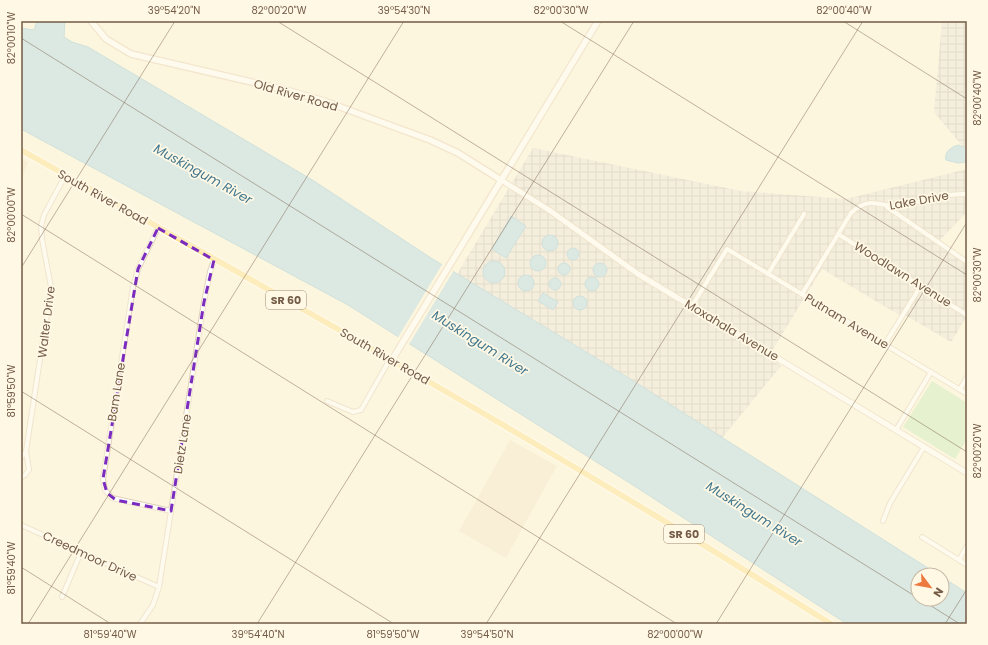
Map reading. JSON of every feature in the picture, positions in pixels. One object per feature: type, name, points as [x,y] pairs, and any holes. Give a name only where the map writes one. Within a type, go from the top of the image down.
[{"type":"main road","name":"Old River Road","points":[[91,21],[106,38],[131,54],[286,90],[324,101],[430,140],[458,153],[501,180]]},
{"type":"main road","points":[[391,360],[598,21]]},
{"type":"main road","name":"South River Road","points":[[21,150],[478,409],[744,569],[831,624]]},
{"type":"street","name":"Walter Drive","points":[[21,477],[29,470],[26,451],[52,287],[42,239],[41,226],[44,215],[65,176]]},
{"type":"street","name":"Moxahala Avenue","points":[[501,180],[549,210],[638,274],[967,473]]},
{"type":"street","name":"Lake Drive","points":[[802,294],[855,209],[870,203],[887,206],[944,195],[967,194]]},
{"type":"street","points":[[887,206],[967,262]]},
{"type":"street","points":[[768,274],[804,214]]},
{"type":"street","name":"Bam Lane","points":[[158,228],[138,269],[133,287],[103,479],[105,490],[112,498],[171,511]]},
{"type":"street","name":"Woodlawn Avenue","points":[[838,234],[920,287],[967,315]]},
{"type":"street","name":"Putnam Avenue","points":[[692,306],[727,249],[967,394]]},
{"type":"street","name":"Dietz Lane","points":[[140,624],[153,605],[159,587],[204,302],[214,260]]},
{"type":"street","points":[[885,344],[920,287]]},
{"type":"street","points":[[327,401],[353,412],[360,410],[391,360]]},
{"type":"street","points":[[896,430],[931,372]]},
{"type":"street","points":[[960,389],[967,377]]},
{"type":"street","points":[[883,521],[890,503],[924,448]]},
{"type":"street","name":"Walter Drive","points":[[21,458],[26,451]]},
{"type":"street","name":"Creedmoor Drive","points":[[21,525],[159,587]]},
{"type":"street","points":[[922,537],[967,565]]},
{"type":"street","points":[[959,560],[967,546]]},
{"type":"street","points":[[62,597],[81,552]]},
{"type":"highlighted area","points":[[158,228],[214,260],[204,302],[171,511],[116,500],[107,493],[103,479],[138,269]]},
{"type":"shaded area","points":[[942,21],[967,21],[967,152],[934,112]]},
{"type":"shaded area","points":[[533,148],[741,191],[846,199],[967,169],[967,212],[937,243],[967,264],[967,316],[951,342],[905,315],[899,315],[822,269],[769,356],[781,366],[722,438],[619,372],[457,274]]},
{"type":"shaded area","points":[[21,158],[28,162],[23,176],[21,191]]},
{"type":"shaded area","points":[[510,440],[557,466],[506,558],[459,531]]},
{"type":"green space","points":[[932,381],[967,403],[967,439],[955,459],[903,427]]},
{"type":"water","name":"Muskingum River","points":[[37,21],[65,21],[64,37],[72,42],[88,47],[314,181],[431,258],[619,372],[926,567],[910,567],[910,607],[950,607],[950,582],[967,593],[967,624],[847,624],[636,487],[348,305],[21,129],[21,28],[34,30]]},
{"type":"water","points":[[958,145],[967,148],[967,162],[958,163],[946,160],[946,155],[949,150]]},
{"type":"water","points":[[511,216],[526,226],[506,258],[492,249]]},
{"type":"water","points":[[547,235],[553,235],[558,240],[556,249],[553,251],[547,251],[542,246],[542,240]]},
{"type":"water","points":[[575,248],[578,249],[578,259],[571,260],[568,259],[567,252],[568,249]]},
{"type":"water","points":[[535,255],[541,255],[546,260],[544,269],[541,271],[535,271],[530,266],[530,260]]},
{"type":"water","points":[[494,261],[502,264],[505,272],[502,280],[494,283],[486,280],[483,272],[486,264]]},
{"type":"water","points":[[566,263],[569,264],[569,274],[562,275],[559,274],[558,267],[559,264]]},
{"type":"water","points":[[597,263],[603,263],[607,267],[607,273],[603,277],[597,277],[593,273],[593,267]]},
{"type":"water","points":[[523,275],[529,275],[534,280],[532,289],[529,291],[523,291],[518,286],[518,280]]},
{"type":"water","points":[[589,277],[595,277],[599,281],[599,287],[595,291],[589,291],[585,287],[585,281]]},
{"type":"water","points":[[557,278],[560,279],[560,289],[553,290],[550,289],[549,282],[550,279]]},
{"type":"water","points":[[543,293],[558,302],[553,310],[538,301]]},
{"type":"water","points":[[577,296],[583,296],[587,300],[587,306],[583,310],[577,310],[573,306],[573,300]]},
{"type":"pier","points":[[443,263],[454,270],[408,346],[397,339]]}]
